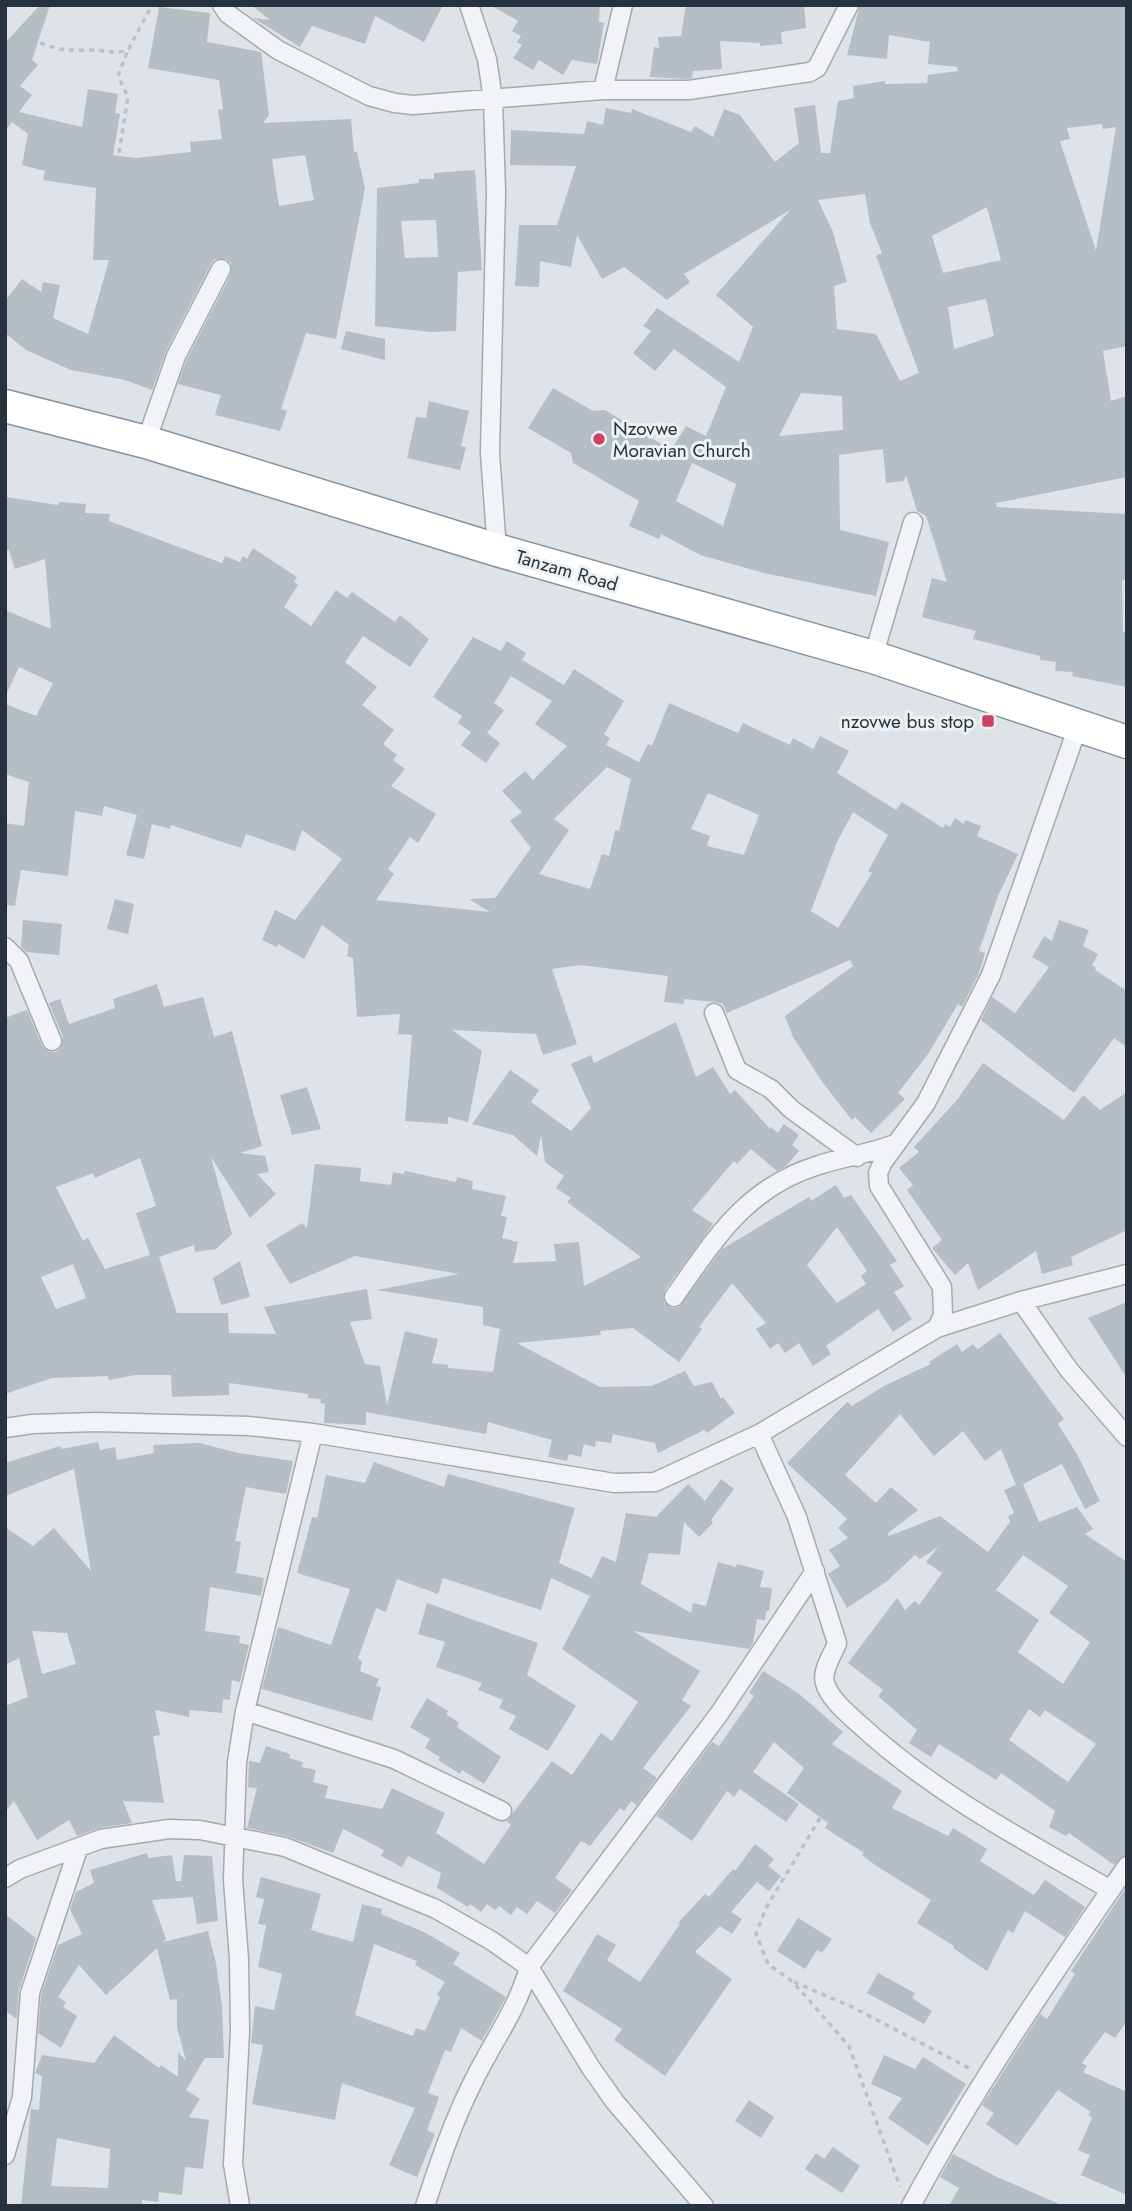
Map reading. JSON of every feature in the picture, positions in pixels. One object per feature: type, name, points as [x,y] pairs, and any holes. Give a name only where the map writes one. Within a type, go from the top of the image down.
[{"type":"highway","name":"Tanzam Road","points":[[6,411],[146,442],[497,550],[873,657],[1127,742]]},
{"type":"street","points":[[222,5],[228,14],[278,50],[369,96],[413,105],[603,90],[688,90],[810,72],[817,68],[849,5]]},
{"type":"street","points":[[469,5],[487,59],[493,99],[496,192],[490,453],[497,550]]},
{"type":"street","points":[[603,90],[624,5]]},
{"type":"street","points":[[146,442],[176,356],[221,269]]},
{"type":"street","points":[[873,657],[914,522]]},
{"type":"street","points":[[937,1328],[943,1315],[942,1287],[879,1186],[878,1173],[892,1145],[926,1103],[990,975],[1078,726]]},
{"type":"street","points":[[5,947],[19,961],[52,1041]]},
{"type":"street","points":[[715,1013],[737,1070],[771,1089],[791,1109],[857,1157]]},
{"type":"street","points":[[674,1297],[727,1222],[754,1198],[818,1165],[857,1157],[892,1145]]},
{"type":"street","points":[[5,1428],[32,1424],[96,1422],[249,1426],[313,1433],[630,1485],[654,1482],[759,1434],[937,1328],[1021,1301],[1127,1274]]},
{"type":"street","points":[[1021,1301],[1069,1370],[1127,1437]]},
{"type":"street","points":[[240,2206],[233,2164],[240,2032],[239,1959],[233,1880],[237,1762],[245,1711],[313,1433]]},
{"type":"street","points":[[759,1434],[797,1517],[816,1571],[837,1643],[824,1671],[824,1683],[841,1707],[910,1768],[1033,1846],[1111,1890]]},
{"type":"street","points":[[425,2206],[443,2148],[472,2083],[520,1998],[529,1967],[719,1714],[816,1571]]},
{"type":"street","points":[[245,1711],[394,1759],[502,1811]]},
{"type":"street","points":[[5,1878],[20,1869],[101,1839],[169,1829],[235,1835],[285,1847],[391,1888],[461,1921],[529,1967],[615,2102],[704,2206]]},
{"type":"street","points":[[5,2155],[22,2097],[30,1993],[78,1849]]},
{"type":"street","points":[[907,2200],[1127,1866]]},
{"type":"path","points":[[119,153],[128,97],[118,76],[128,50],[152,5]]},
{"type":"path","points":[[40,44],[75,53],[90,50],[114,54],[128,50]]},
{"type":"path","points":[[820,1818],[766,1908],[756,1934],[768,1964],[793,1982],[850,2006],[986,2077]]},
{"type":"path","points":[[793,1982],[849,2046],[907,2200]]},
{"type":"building","points":[[40,5],[50,5],[32,60],[38,65],[20,86],[32,95],[19,112],[82,127],[88,89],[118,94],[115,113],[120,114],[113,155],[136,158],[191,152],[190,142],[222,139],[218,110],[223,109],[219,80],[148,68],[159,7],[210,13],[207,42],[261,52],[269,115],[263,123],[351,119],[354,152],[357,152],[365,188],[336,339],[306,333],[281,409],[287,411],[280,431],[215,415],[221,395],[178,384],[186,361],[231,274],[231,263],[226,259],[215,259],[211,264],[166,351],[152,390],[125,380],[71,370],[26,350],[5,333],[5,301],[22,279],[41,292],[43,282],[60,285],[53,318],[88,334],[109,260],[93,260],[96,188],[43,180],[45,171],[22,165],[28,134],[12,122],[5,131],[5,43]],"holes":[[[305,155],[314,200],[279,206],[272,159]]]},
{"type":"building","points":[[251,5],[443,5],[424,42],[375,16],[365,44],[312,26],[300,47],[253,18],[270,20]]},
{"type":"building","points":[[490,5],[600,5],[599,22],[604,23],[597,64],[572,60],[563,75],[539,60],[533,70],[513,58],[522,45],[517,42],[521,36],[512,31],[518,21]]},
{"type":"building","points":[[686,5],[804,5],[806,28],[781,32],[782,44],[760,46],[760,43],[720,41],[722,69],[693,71],[692,78],[688,79],[650,77],[654,47],[659,48],[658,37],[681,36]]},
{"type":"building","points":[[860,5],[1127,7],[1127,346],[1103,351],[1111,401],[1127,396],[1127,477],[996,503],[997,507],[1127,514],[1127,580],[1122,580],[1123,632],[1127,632],[1127,687],[1072,676],[1073,672],[1055,671],[1056,662],[1040,660],[1040,656],[973,639],[976,631],[922,617],[932,578],[947,582],[926,516],[917,511],[906,475],[904,481],[886,483],[883,449],[839,455],[840,530],[889,542],[876,596],[764,573],[700,555],[661,534],[659,539],[629,526],[639,501],[573,463],[571,453],[528,428],[553,388],[593,411],[605,410],[671,450],[686,426],[706,436],[726,387],[674,349],[655,371],[633,353],[651,331],[643,326],[657,308],[739,362],[753,327],[716,295],[790,210],[684,274],[690,282],[667,300],[624,267],[602,279],[577,235],[571,267],[540,261],[539,287],[515,286],[519,225],[557,225],[576,166],[510,165],[511,130],[584,134],[587,121],[603,125],[606,108],[631,113],[632,109],[691,132],[695,126],[713,137],[724,109],[740,115],[775,162],[799,143],[794,108],[815,105],[821,153],[830,153],[838,101],[854,98],[853,86],[885,81],[885,84],[927,83],[928,75],[958,71],[957,67],[928,64],[930,42],[889,35],[887,59],[847,55]],"holes":[[[1102,124],[1103,129],[1116,127],[1096,251],[1060,141],[1070,139],[1067,128]],[[865,194],[870,223],[882,253],[876,256],[919,373],[900,381],[876,334],[837,329],[834,286],[847,282],[833,232],[818,200]],[[987,207],[1001,260],[943,273],[932,236]],[[986,299],[994,336],[954,349],[948,307]],[[801,393],[842,396],[843,430],[779,436]],[[692,463],[736,484],[723,526],[676,501]]]},
{"type":"building","points":[[475,170],[482,270],[458,272],[456,331],[431,332],[375,326],[377,188],[419,183],[419,179],[434,179],[434,173]],"holes":[[[436,220],[438,257],[405,258],[401,221]]]},
{"type":"building","points":[[346,331],[385,339],[385,360],[341,349]]},
{"type":"building","points":[[429,401],[469,411],[461,446],[466,447],[460,470],[407,458],[416,417],[426,418]]},
{"type":"building","points":[[5,497],[58,505],[59,502],[86,504],[85,513],[110,514],[109,521],[222,563],[225,556],[240,562],[243,556],[247,559],[253,548],[297,577],[294,582],[298,585],[284,607],[311,626],[336,590],[347,598],[352,592],[395,622],[400,615],[429,639],[410,667],[363,636],[345,662],[377,687],[362,705],[394,730],[383,744],[397,755],[393,760],[405,769],[391,786],[436,814],[418,843],[410,837],[388,869],[394,874],[376,900],[490,912],[469,899],[495,898],[531,848],[510,821],[522,812],[502,791],[525,771],[533,780],[567,746],[535,724],[552,701],[511,676],[494,703],[504,710],[487,733],[500,743],[486,763],[461,745],[471,732],[458,723],[462,716],[433,697],[473,637],[501,651],[507,641],[526,653],[522,660],[564,685],[574,669],[624,701],[604,734],[610,738],[606,745],[639,762],[648,744],[652,746],[669,703],[738,733],[743,723],[790,745],[793,738],[813,749],[820,736],[849,751],[837,773],[896,810],[902,802],[943,828],[945,824],[950,827],[955,818],[964,824],[965,820],[981,826],[977,836],[1018,854],[998,896],[979,951],[985,953],[979,973],[962,1007],[958,1004],[928,1054],[898,1093],[905,1099],[871,1133],[855,1117],[852,1120],[823,1083],[793,1037],[785,1016],[853,966],[850,960],[727,1013],[723,1004],[716,1002],[684,999],[684,1004],[664,1002],[668,976],[581,965],[552,969],[577,1044],[543,1055],[536,1034],[452,1030],[482,1051],[468,1122],[448,1117],[448,1124],[405,1121],[412,1035],[398,1034],[400,1014],[357,1017],[353,958],[347,956],[349,945],[322,925],[304,959],[278,944],[277,947],[262,940],[275,910],[295,920],[342,859],[302,830],[295,851],[246,834],[241,848],[171,825],[170,829],[152,824],[144,859],[126,855],[137,815],[104,806],[102,816],[75,811],[68,876],[21,870],[15,906],[5,905],[5,823],[24,826],[29,782],[5,774],[5,704],[36,716],[53,683],[19,667],[5,697],[5,610],[51,629],[45,559],[15,569],[9,550],[5,550]],"holes":[[[607,767],[631,779],[619,831],[615,830],[609,856],[602,854],[590,889],[539,874],[569,830],[554,819]],[[708,793],[759,815],[744,855],[707,846],[710,836],[691,829]],[[853,812],[888,835],[868,871],[872,873],[838,928],[811,911],[837,842]]]},
{"type":"building","points":[[115,899],[134,904],[128,934],[107,929]]},
{"type":"building","points":[[23,920],[62,924],[59,955],[26,952],[21,947]]},
{"type":"building","points":[[1059,920],[1089,930],[1083,946],[1098,954],[1092,965],[1095,970],[1127,991],[1127,1047],[1114,1038],[1074,1093],[981,1020],[992,997],[1015,1013],[1049,967],[1032,957],[1044,936],[1052,941]]},
{"type":"building","points":[[157,984],[164,1007],[203,997],[214,1037],[232,1031],[262,1146],[240,1153],[265,1156],[269,1172],[257,1174],[276,1194],[250,1218],[211,1157],[232,1234],[216,1249],[195,1252],[194,1245],[159,1257],[177,1313],[228,1313],[229,1333],[276,1334],[264,1307],[367,1289],[372,1319],[350,1322],[365,1364],[380,1366],[387,1405],[405,1331],[438,1339],[432,1363],[448,1365],[448,1368],[493,1372],[500,1329],[483,1325],[483,1307],[377,1290],[459,1274],[355,1256],[290,1284],[266,1245],[302,1223],[307,1228],[315,1164],[361,1168],[360,1181],[391,1185],[393,1172],[404,1174],[405,1171],[456,1182],[457,1177],[473,1181],[472,1189],[506,1196],[501,1216],[507,1217],[502,1238],[518,1242],[513,1263],[556,1261],[554,1244],[579,1242],[584,1286],[641,1257],[567,1202],[571,1198],[556,1188],[564,1176],[545,1162],[541,1135],[537,1156],[513,1135],[472,1124],[510,1070],[539,1090],[531,1102],[571,1131],[591,1108],[571,1064],[591,1055],[594,1063],[676,1022],[696,1077],[713,1067],[730,1094],[735,1090],[770,1129],[771,1127],[778,1133],[784,1124],[799,1135],[792,1145],[799,1151],[786,1166],[777,1171],[751,1149],[737,1164],[734,1161],[692,1210],[713,1224],[665,1290],[664,1302],[672,1308],[679,1307],[722,1249],[809,1197],[811,1201],[836,1185],[844,1198],[851,1195],[897,1261],[890,1265],[904,1286],[894,1292],[912,1319],[893,1332],[878,1309],[826,1346],[831,1354],[813,1366],[799,1343],[785,1353],[778,1343],[770,1349],[756,1329],[766,1323],[732,1283],[699,1327],[702,1329],[679,1362],[633,1328],[600,1331],[601,1335],[517,1343],[600,1387],[652,1386],[685,1371],[694,1386],[712,1382],[721,1399],[723,1397],[735,1413],[707,1433],[704,1430],[658,1453],[655,1443],[613,1434],[611,1443],[596,1441],[595,1447],[584,1444],[581,1457],[569,1454],[567,1461],[548,1457],[552,1440],[488,1422],[486,1434],[366,1412],[366,1425],[324,1423],[325,1404],[320,1403],[321,1399],[308,1398],[308,1394],[229,1383],[229,1395],[172,1397],[171,1375],[135,1375],[109,1380],[108,1376],[52,1378],[5,1394],[5,1018],[27,1010],[42,1046],[50,1052],[56,1052],[61,1047],[63,1037],[49,1003],[60,999],[69,1024],[115,1008],[113,999]],"holes":[[[140,1158],[156,1206],[136,1213],[150,1255],[105,1269],[88,1238],[83,1241],[56,1187],[93,1173],[95,1178]],[[837,1227],[867,1271],[861,1276],[866,1284],[837,1303],[807,1265]],[[73,1264],[86,1298],[56,1309],[41,1277]]]},
{"type":"building","points":[[983,1063],[1064,1120],[1083,1095],[1100,1110],[1127,1092],[1127,1230],[1071,1257],[1073,1265],[1042,1274],[1036,1251],[978,1290],[968,1263],[955,1275],[932,1248],[942,1240],[907,1190],[913,1185],[899,1168],[919,1152],[914,1147],[957,1100]]},
{"type":"building","points":[[307,1087],[321,1129],[292,1135],[280,1095]]},
{"type":"building","points":[[240,1261],[250,1297],[221,1305],[213,1278]]},
{"type":"building","points":[[1127,1302],[1127,1378],[1088,1318]]},
{"type":"building","points":[[1000,1333],[1064,1419],[1058,1424],[1078,1456],[1100,1501],[1085,1509],[1062,1464],[1023,1484],[1039,1522],[1077,1507],[1093,1529],[1085,1534],[1127,1562],[1127,1855],[1114,1865],[1069,1833],[1066,1836],[1049,1827],[1055,1811],[1001,1773],[996,1780],[939,1744],[931,1757],[909,1743],[917,1730],[878,1696],[883,1690],[848,1663],[897,1598],[905,1610],[915,1601],[919,1605],[942,1573],[926,1562],[938,1547],[920,1559],[915,1555],[886,1582],[847,1608],[828,1574],[840,1566],[829,1550],[848,1538],[838,1528],[847,1519],[787,1463],[847,1402],[852,1406],[884,1386],[931,1364],[929,1362],[957,1344],[962,1352],[973,1344],[978,1349]],"holes":[[[900,1414],[934,1456],[963,1431],[985,1461],[1001,1449],[1016,1485],[1004,1490],[1014,1513],[1008,1516],[1010,1522],[988,1552],[940,1516],[889,1536],[888,1533],[918,1510],[891,1487],[876,1503],[845,1475]],[[1023,1555],[1068,1586],[1049,1613],[1090,1642],[1063,1684],[1018,1652],[1039,1620],[996,1590]],[[1029,1709],[1040,1717],[1045,1710],[1096,1744],[1068,1782],[1009,1740]]]},
{"type":"building","points":[[98,1442],[100,1450],[115,1447],[117,1460],[154,1453],[153,1445],[199,1443],[238,1453],[293,1461],[286,1494],[246,1487],[235,1541],[241,1542],[236,1573],[264,1578],[261,1596],[210,1587],[205,1631],[240,1636],[239,1643],[249,1645],[240,1682],[232,1680],[230,1700],[223,1699],[222,1713],[190,1710],[189,1717],[155,1710],[160,1735],[153,1736],[164,1803],[123,1801],[132,1823],[99,1828],[77,1836],[69,1820],[37,1840],[14,1801],[5,1812],[5,1706],[28,1697],[19,1658],[5,1665],[5,1527],[33,1546],[54,1528],[91,1571],[74,1469],[5,1496],[5,1463],[60,1446],[62,1449]],"holes":[[[32,1631],[67,1633],[76,1664],[42,1674]]]},
{"type":"building","points":[[374,1462],[444,1487],[448,1474],[575,1508],[559,1563],[592,1578],[602,1556],[616,1562],[626,1513],[656,1517],[688,1484],[705,1501],[721,1479],[734,1489],[711,1520],[713,1523],[699,1537],[684,1522],[680,1555],[649,1553],[641,1584],[691,1613],[693,1603],[706,1606],[718,1562],[736,1567],[737,1564],[764,1571],[760,1587],[772,1588],[769,1611],[766,1611],[765,1620],[757,1619],[753,1643],[749,1649],[633,1631],[700,1671],[682,1700],[691,1706],[643,1768],[657,1778],[637,1805],[631,1801],[624,1811],[620,1808],[590,1846],[581,1841],[555,1878],[572,1890],[555,1913],[537,1901],[527,1914],[517,1907],[511,1915],[499,1906],[495,1910],[487,1904],[481,1912],[470,1904],[468,1907],[437,1888],[441,1873],[408,1856],[402,1867],[381,1856],[384,1850],[343,1829],[333,1853],[287,1836],[247,1828],[257,1788],[248,1787],[249,1761],[260,1763],[266,1746],[290,1754],[289,1758],[303,1762],[302,1767],[316,1770],[313,1782],[328,1786],[325,1798],[382,1809],[392,1788],[445,1813],[436,1833],[484,1864],[511,1825],[507,1821],[552,1761],[572,1775],[601,1733],[612,1741],[638,1702],[562,1649],[590,1596],[551,1578],[541,1610],[443,1578],[438,1594],[397,1579],[386,1612],[376,1608],[358,1658],[362,1662],[360,1671],[379,1679],[376,1686],[381,1687],[372,1721],[262,1689],[278,1627],[331,1645],[350,1589],[297,1573],[312,1517],[317,1518],[326,1475],[365,1483]]},
{"type":"building","points":[[427,1603],[538,1643],[527,1675],[576,1706],[548,1751],[509,1729],[516,1716],[499,1708],[503,1700],[478,1690],[482,1683],[436,1667],[445,1642],[418,1634]]},
{"type":"building","points":[[763,1671],[798,1693],[843,1732],[832,1744],[902,1791],[892,1808],[948,1836],[953,1828],[987,1849],[980,1861],[1034,1895],[1045,1880],[1085,1907],[1065,1937],[1025,1911],[1013,1933],[1008,1930],[987,1971],[917,1923],[931,1900],[875,1865],[862,1855],[864,1853],[825,1828],[828,1823],[787,1793],[804,1768],[774,1742],[753,1772],[799,1804],[786,1822],[740,1789],[734,1797],[727,1791],[692,1841],[657,1816],[655,1818],[712,1742],[719,1746],[754,1696],[749,1693]]},
{"type":"building","points":[[427,1698],[448,1711],[446,1714],[459,1723],[457,1727],[501,1757],[484,1784],[462,1770],[460,1774],[438,1760],[440,1757],[425,1748],[430,1739],[410,1727]]},
{"type":"building","points":[[755,1844],[774,1859],[768,1866],[781,1876],[769,1891],[757,1882],[731,1912],[742,1919],[732,1934],[720,1926],[695,1952],[732,1979],[665,2076],[614,2040],[622,2029],[563,1991],[597,1934],[616,1945],[607,1960],[640,1982],[680,1924],[678,1923],[705,1894],[709,1897],[733,1869],[735,1871]]},
{"type":"building","points":[[147,1853],[148,1858],[172,1855],[176,1881],[181,1881],[184,1855],[212,1856],[218,1921],[197,1924],[193,1897],[152,1900],[166,1939],[163,1942],[208,1931],[216,1963],[222,2006],[224,2058],[205,2058],[186,2090],[200,2099],[189,2117],[209,2120],[203,2169],[185,2167],[182,2195],[159,2192],[158,2202],[142,2200],[142,2206],[21,2206],[31,2109],[39,2110],[42,2076],[35,2073],[42,2055],[94,2063],[114,2035],[159,2068],[161,2065],[178,2077],[178,2052],[186,2061],[177,2027],[177,1999],[170,2000],[157,1948],[106,1995],[79,1965],[58,1997],[66,2002],[63,2007],[77,2016],[61,2048],[38,2033],[41,1995],[58,1945],[82,1934],[70,1909],[76,1892],[94,1883],[90,1870]],"holes":[[[57,2138],[110,2149],[108,2188],[51,2186]]]},
{"type":"building","points":[[261,1877],[321,1894],[311,1930],[353,1942],[362,1904],[382,1909],[381,1914],[424,1932],[460,1953],[453,1964],[506,1997],[482,2041],[461,2028],[451,2052],[445,2050],[428,2093],[439,2097],[427,2130],[435,2134],[417,2177],[389,2165],[415,2108],[342,2083],[335,2120],[252,2104],[263,2045],[251,2043],[255,2006],[274,2010],[282,1974],[258,1967],[266,1925],[258,1924],[264,1899],[256,1897]],"holes":[[[374,1944],[417,1961],[415,1965],[445,1982],[437,1995],[440,1997],[425,2031],[416,2028],[413,2036],[355,2015]]]},
{"type":"building","points":[[1127,1886],[1127,2021],[1115,2038],[1105,2032],[1082,2063],[1087,2066],[1083,2072],[1127,2092],[1127,2195],[1081,2175],[1090,2155],[1078,2150],[1092,2118],[1088,2115],[1091,2112],[1058,2090],[1017,2146],[986,2124],[994,2113],[982,2105],[1040,2014],[1047,2019],[1075,1974],[1071,1971]]},
{"type":"building","points":[[5,1914],[36,1938],[19,1990],[17,2019],[5,2011]]},
{"type":"building","points":[[798,1918],[832,1939],[822,1953],[817,1950],[805,1969],[777,1951]]},
{"type":"building","points":[[878,1973],[915,1993],[912,1998],[932,2011],[924,2024],[867,1993]]},
{"type":"building","points":[[884,2055],[915,2069],[923,2057],[966,2084],[928,2146],[888,2118],[902,2098],[871,2084]]},
{"type":"building","points":[[749,2100],[774,2117],[761,2138],[735,2121]]},
{"type":"building","points":[[833,2147],[860,2166],[842,2193],[805,2169],[816,2153],[824,2159]]},
{"type":"building","points":[[953,2154],[997,2177],[1064,2206],[949,2206],[959,2188],[940,2177]]},
{"type":"place","name":"Nzovwe Moravian Church","points":[[599,439]]},
{"type":"place","name":"nzovwe bus stop","points":[[988,721]]}]
